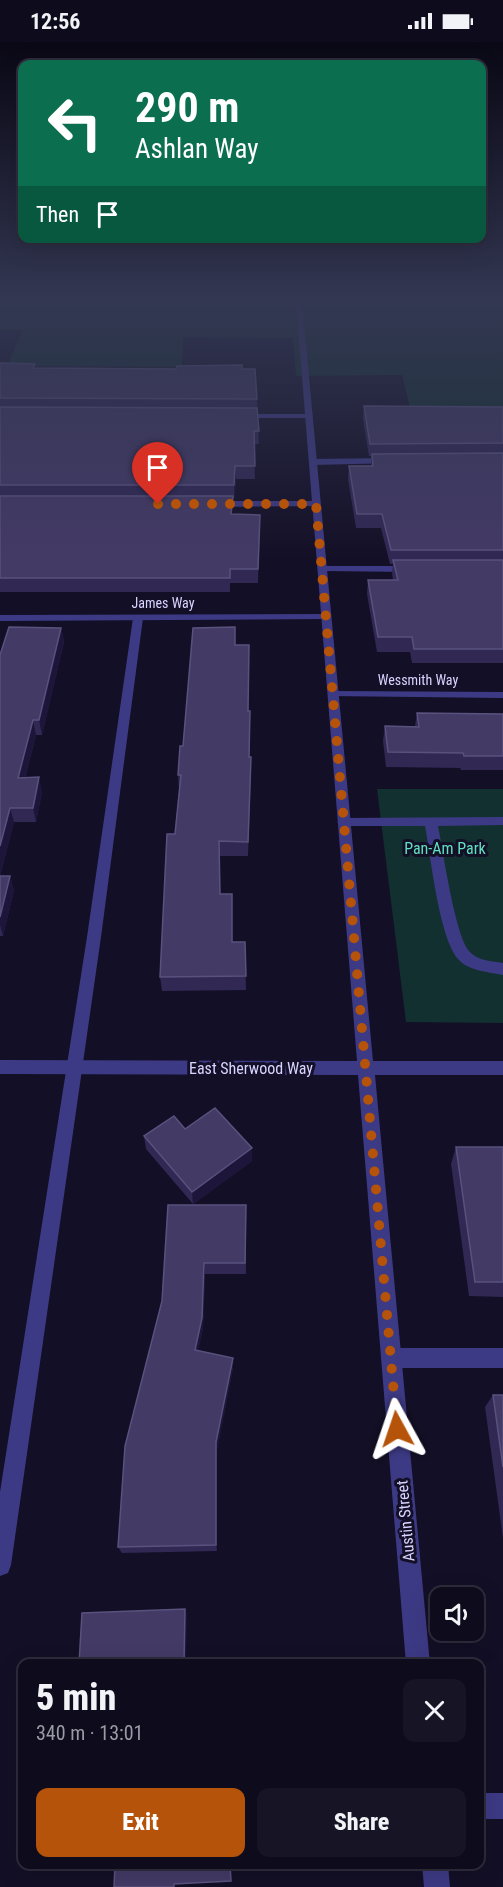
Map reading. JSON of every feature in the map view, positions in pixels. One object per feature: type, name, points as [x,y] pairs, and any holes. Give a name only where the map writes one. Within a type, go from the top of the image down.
[{"type":"street","name":"Austin Street","points":[[307,388],[418,1659]]},
{"type":"street","points":[[225,416],[309,416]]},
{"type":"street","points":[[313,462],[396,461]]},
{"type":"street","points":[[199,504],[316,504]]},
{"type":"street","points":[[322,568],[424,569]]},
{"type":"street","name":"James Way","points":[[0,618],[326,617]]},
{"type":"street","points":[[0,1565],[138,618]]},
{"type":"street","name":"Wessmith Way","points":[[333,694],[503,695]]},
{"type":"street","points":[[344,822],[503,821]]},
{"type":"street","points":[[431,822],[453,930],[462,955],[476,964],[503,969]]},
{"type":"street","name":"East Sherwood Way","points":[[0,1067],[503,1068]]},
{"type":"street","points":[[391,1358],[503,1358]]},
{"type":"street","points":[[484,1806],[503,1806]]},
{"type":"street","points":[[435,1869],[437,1887]]},
{"type":"green space","points":[[405,388],[503,388],[503,412],[411,412]]},
{"type":"green space","name":"Pan-Am Park","points":[[377,789],[503,789],[503,1023],[406,1022]]},
{"type":"building","points":[[0,388],[256,388],[257,399],[0,398]]},
{"type":"building","points":[[364,406],[503,407],[503,443],[370,444]]},
{"type":"building","points":[[0,407],[257,408],[259,431],[254,431],[255,466],[235,466],[234,485],[0,485]]},
{"type":"building","points":[[503,453],[503,550],[391,550],[382,514],[357,514],[349,466],[373,466],[372,454]]},
{"type":"building","points":[[0,496],[233,496],[231,514],[260,515],[258,569],[230,569],[230,578],[0,578]]},
{"type":"building","points":[[393,560],[503,560],[503,649],[414,649],[412,637],[378,637],[368,580],[398,580]]},
{"type":"building","points":[[9,627],[61,628],[39,720],[33,720],[18,778],[39,777],[33,808],[10,808],[0,846],[0,655]]},
{"type":"building","points":[[235,627],[235,645],[249,645],[248,711],[250,711],[249,757],[251,757],[248,842],[219,841],[220,894],[232,894],[232,942],[245,942],[246,976],[160,977],[167,834],[175,834],[181,775],[178,775],[180,746],[183,746],[193,628]]},
{"type":"building","points":[[417,713],[503,714],[503,756],[388,752],[385,726],[419,727]]},
{"type":"building","points":[[0,876],[10,876],[0,917]]},
{"type":"building","points":[[215,1108],[252,1148],[192,1192],[144,1136],[174,1116],[185,1129]]},
{"type":"building","points":[[456,1147],[503,1147],[503,1282],[475,1282]]},
{"type":"building","points":[[168,1205],[246,1205],[245,1263],[204,1263],[202,1318],[195,1350],[233,1358],[216,1442],[216,1545],[118,1547],[125,1446],[162,1301]]},
{"type":"building","points":[[493,1395],[503,1395],[503,1467]]},
{"type":"building","points":[[185,1609],[184,1659],[79,1659],[82,1613]]},
{"type":"building","points":[[115,1869],[230,1869],[231,1881],[174,1884],[174,1887],[114,1887]]},
{"type":"route","points":[[158,504],[316,504],[397,1429]]}]
